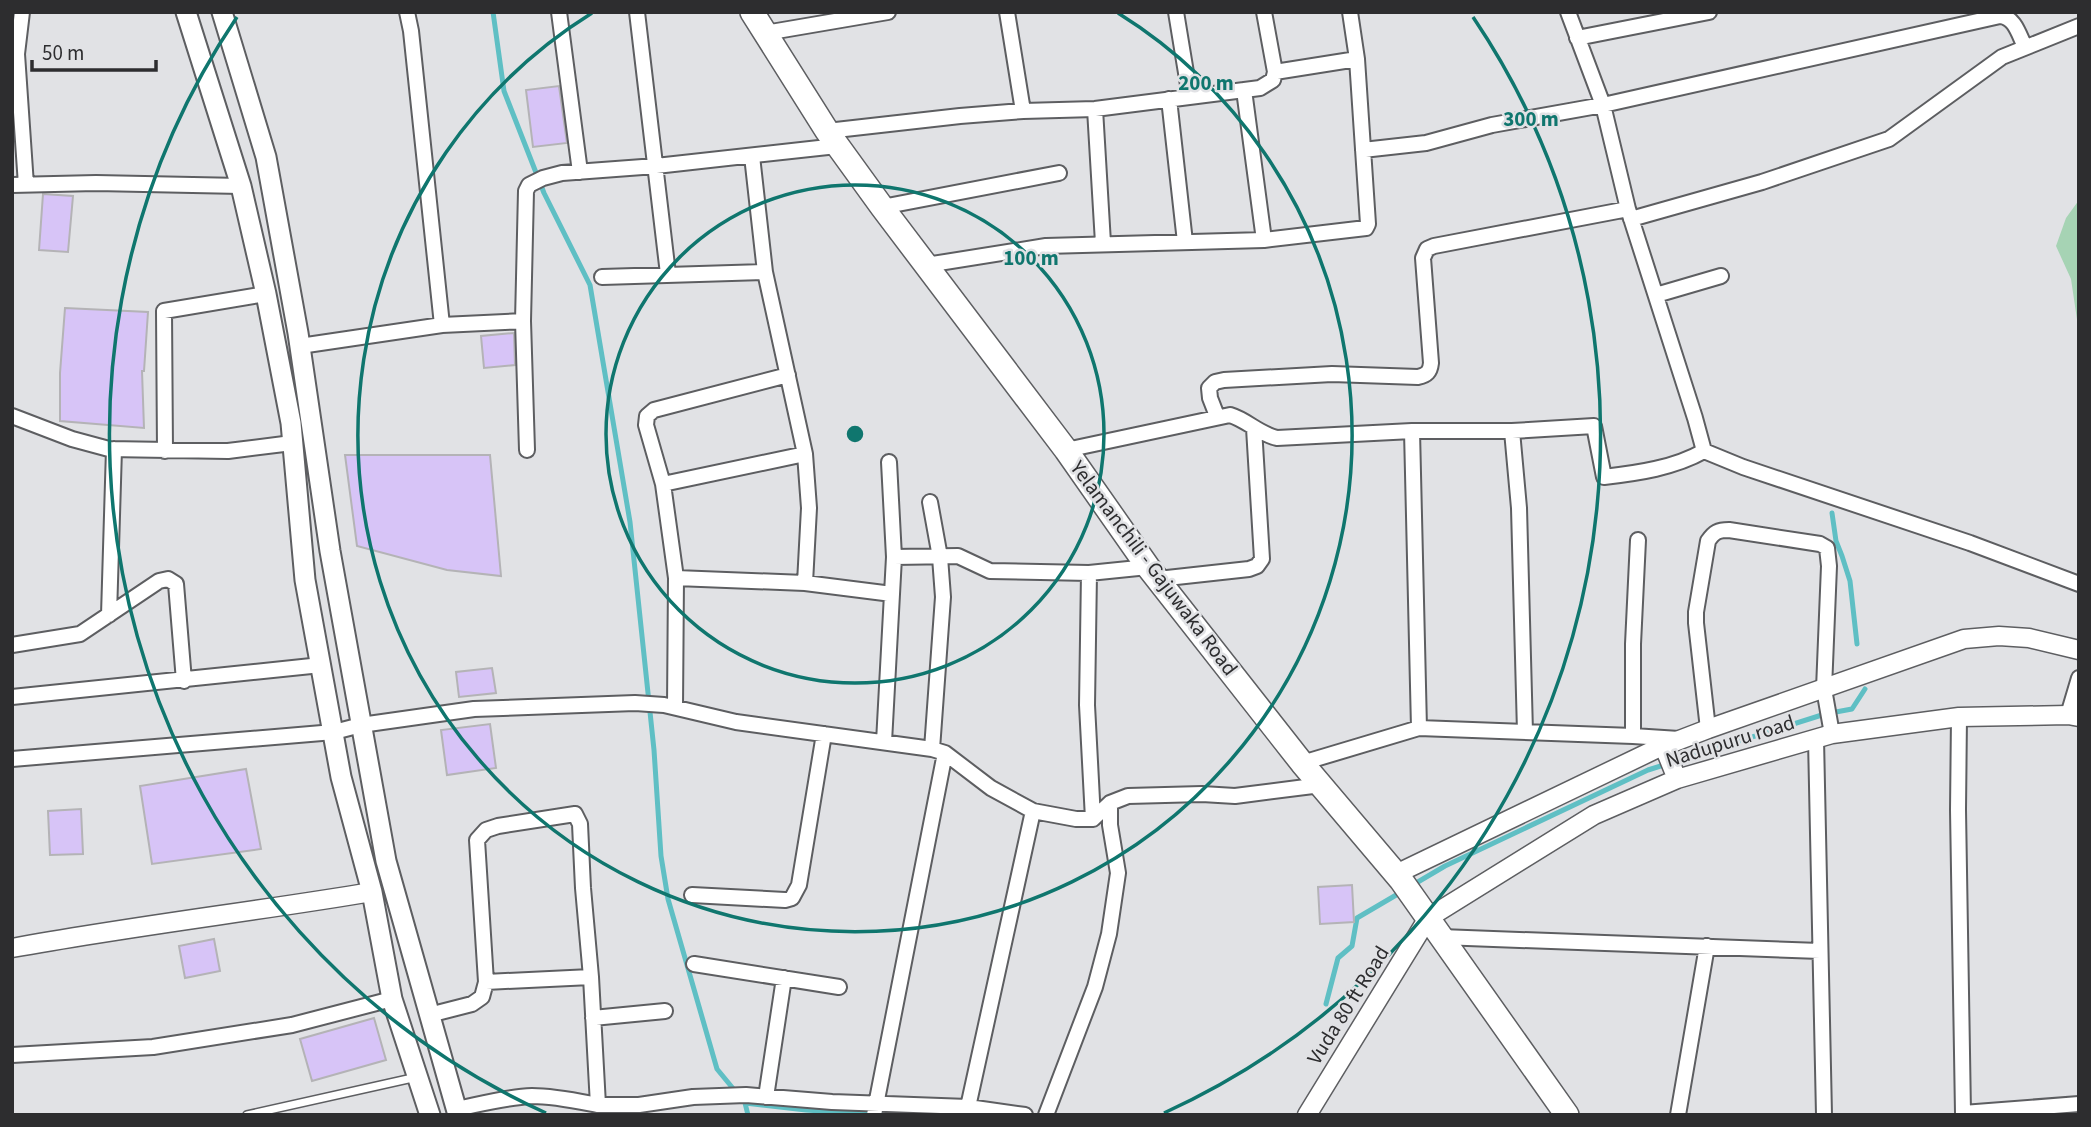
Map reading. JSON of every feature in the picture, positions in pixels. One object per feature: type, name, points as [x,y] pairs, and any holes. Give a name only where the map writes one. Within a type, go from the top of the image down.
[{"type":"main road","points":[[186,12],[241,186],[266,294],[291,423],[305,580],[341,777],[372,892],[391,999],[430,1115]]},
{"type":"main road","points":[[222,12],[265,157],[300,346],[330,551],[386,861],[457,1112]]},
{"type":"main road","name":"Yelamanchili - Gajuwaka Road","points":[[752,12],[832,138],[882,208],[1066,450],[1153,573],[1302,763],[1398,877],[1567,1115]]},
{"type":"street","points":[[22,12],[17,54],[19,185],[96,183],[241,186]]},
{"type":"street","points":[[407,12],[442,325]]},
{"type":"street","points":[[559,12],[580,172]]},
{"type":"street","points":[[637,12],[668,274]]},
{"type":"street","points":[[765,33],[888,12]]},
{"type":"street","points":[[1007,12],[1023,111]]},
{"type":"street","points":[[1176,12],[1190,97]]},
{"type":"street","points":[[527,450],[523,321],[526,191],[529,185],[562,173],[752,156],[832,138],[960,116],[1095,109],[1267,85],[1273,80],[1275,72],[1264,12]]},
{"type":"street","points":[[926,265],[1046,246],[1264,240],[1366,228],[1368,224],[1357,59],[1350,12]]},
{"type":"street","points":[[1568,12],[1603,105],[1630,214],[1704,451]]},
{"type":"street","points":[[1577,38],[1709,12]]},
{"type":"street","points":[[1363,150],[1426,143],[1492,125],[1603,105],[2000,16],[2012,20],[2025,47]]},
{"type":"street","points":[[1217,416],[1209,388],[1215,382],[1224,380],[1332,374],[1426,376],[1431,363],[1423,257],[1427,249],[1630,214],[1762,182],[1889,139],[2002,57],[2079,26]]},
{"type":"street","points":[[1275,72],[1357,59]]},
{"type":"street","points":[[1244,90],[1264,240]]},
{"type":"street","points":[[1169,99],[1185,242]]},
{"type":"street","points":[[1095,109],[1103,243]]},
{"type":"street","points":[[752,156],[765,272],[804,454],[809,508],[804,583]]},
{"type":"street","points":[[882,208],[1059,173]]},
{"type":"street","points":[[601,277],[765,272]]},
{"type":"street","points":[[1656,295],[1721,276]]},
{"type":"street","points":[[165,451],[164,311],[266,294]]},
{"type":"street","points":[[300,346],[442,325],[523,321]]},
{"type":"street","points":[[669,706],[677,578],[663,484],[646,425],[647,416],[654,410],[788,375]]},
{"type":"street","points":[[1066,450],[1230,415],[1242,419],[1264,435],[1277,438],[1594,426],[1604,477],[1686,461],[1704,451]]},
{"type":"street","points":[[12,416],[72,439],[114,449],[228,451],[292,443]]},
{"type":"street","points":[[894,557],[958,556],[990,570],[1153,573],[1250,569],[1257,566],[1262,559],[1254,428]]},
{"type":"street","points":[[1412,431],[1419,728]]},
{"type":"street","points":[[1512,431],[1519,508],[1525,732]]},
{"type":"street","points":[[109,615],[114,449]]},
{"type":"street","points":[[1704,451],[1743,467],[1970,543],[2079,584]]},
{"type":"street","points":[[663,484],[804,454]]},
{"type":"street","points":[[884,742],[894,557],[889,462]]},
{"type":"street","points":[[874,1109],[939,751],[943,610],[940,557],[930,502]]},
{"type":"street","points":[[1708,729],[1696,623],[1708,541],[1720,530],[1820,544],[1827,548],[1829,566],[1824,689],[1820,951],[1824,1115]]},
{"type":"street","points":[[1633,736],[1633,644],[1638,540]]},
{"type":"street","points":[[1089,573],[1087,705],[1093,819]]},
{"type":"street","points":[[677,578],[804,583],[892,594]]},
{"type":"street","points":[[12,645],[80,634],[159,581],[168,579],[176,584],[184,681]]},
{"type":"street","points":[[1398,877],[1672,743],[1964,639],[1999,636],[2029,638],[2079,650]]},
{"type":"street","points":[[12,697],[321,665]]},
{"type":"street","points":[[2073,716],[2079,678]]},
{"type":"street","points":[[12,759],[334,732],[361,725],[474,709],[635,703],[669,706],[736,722],[939,751],[991,788],[1033,811],[1076,819],[1093,819],[1111,803],[1128,796],[1235,796],[1321,785]]},
{"type":"street","name":"Nadupuru road","points":[[1431,922],[1594,815],[1677,779],[1824,737],[1959,717],[2073,716]]},
{"type":"street","points":[[1959,717],[1963,1114],[2079,1104]]},
{"type":"street","points":[[1302,763],[1419,728],[1633,736],[1672,743]]},
{"type":"street","points":[[692,895],[785,900],[792,898],[800,885],[824,734]]},
{"type":"street","points":[[1672,743],[1677,779]]},
{"type":"street","points":[[1046,1115],[1095,987],[1109,934],[1118,873],[1110,825],[1111,803]]},
{"type":"street","points":[[968,1107],[1033,811]]},
{"type":"street","points":[[429,1015],[472,1004],[482,997],[486,982],[477,840],[486,830],[498,826],[575,814],[580,824],[598,1105]]},
{"type":"street","points":[[12,948],[372,892]]},
{"type":"street","points":[[1431,922],[1707,946],[1820,951]]},
{"type":"street","name":"Vuda 80 ft Road","points":[[1307,1115],[1431,922]]},
{"type":"street","points":[[1678,1115],[1707,946]]},
{"type":"street","points":[[694,964],[839,987]]},
{"type":"street","points":[[486,982],[591,978]]},
{"type":"street","points":[[766,1097],[784,978]]},
{"type":"street","points":[[12,1055],[153,1047],[292,1025],[391,999]]},
{"type":"street","points":[[593,1017],[665,1011]]},
{"type":"street","points":[[457,1112],[513,1098],[534,1096],[598,1105],[639,1105],[692,1097],[746,1095],[832,1102],[874,1109],[968,1107],[1025,1115]]},
{"type":"lane","points":[[247,1115],[417,1077]]},
{"type":"green space","points":[[2079,200],[2079,333],[2071,279],[2056,246],[2066,218]]},
{"type":"building","points":[[559,86],[567,143],[533,147],[526,90]]},
{"type":"building","points":[[43,194],[73,196],[68,252],[39,250]]},
{"type":"building","points":[[65,308],[148,312],[142,371],[144,428],[60,421],[60,373]]},
{"type":"building","points":[[514,333],[515,365],[484,368],[481,336]]},
{"type":"building","points":[[345,455],[490,455],[501,576],[447,570],[357,546]]},
{"type":"building","points":[[492,668],[496,693],[459,697],[456,672]]},
{"type":"building","points":[[490,724],[496,768],[447,775],[441,730]]},
{"type":"building","points":[[246,769],[261,849],[152,864],[140,786]]},
{"type":"building","points":[[81,809],[83,854],[50,855],[48,811]]},
{"type":"building","points":[[1352,885],[1354,922],[1320,924],[1318,887]]},
{"type":"building","points":[[214,939],[220,971],[185,978],[179,946]]},
{"type":"building","points":[[374,1018],[386,1060],[312,1081],[300,1039]]},
{"type":"waterway","points":[[493,12],[504,91],[544,193],[590,285],[630,522],[654,750],[661,856],[668,899],[717,1069],[745,1103],[748,1115]]},
{"type":"waterway","points":[[1832,513],[1836,541],[1850,581],[1857,644]]},
{"type":"waterway","points":[[1411,886],[1445,866],[1648,770],[1825,714],[1852,709],[1865,689]]},
{"type":"waterway","points":[[1326,1004],[1338,958],[1352,946],[1357,918],[1403,891]]},
{"type":"waterway","points":[[745,1103],[882,1115]]}]
